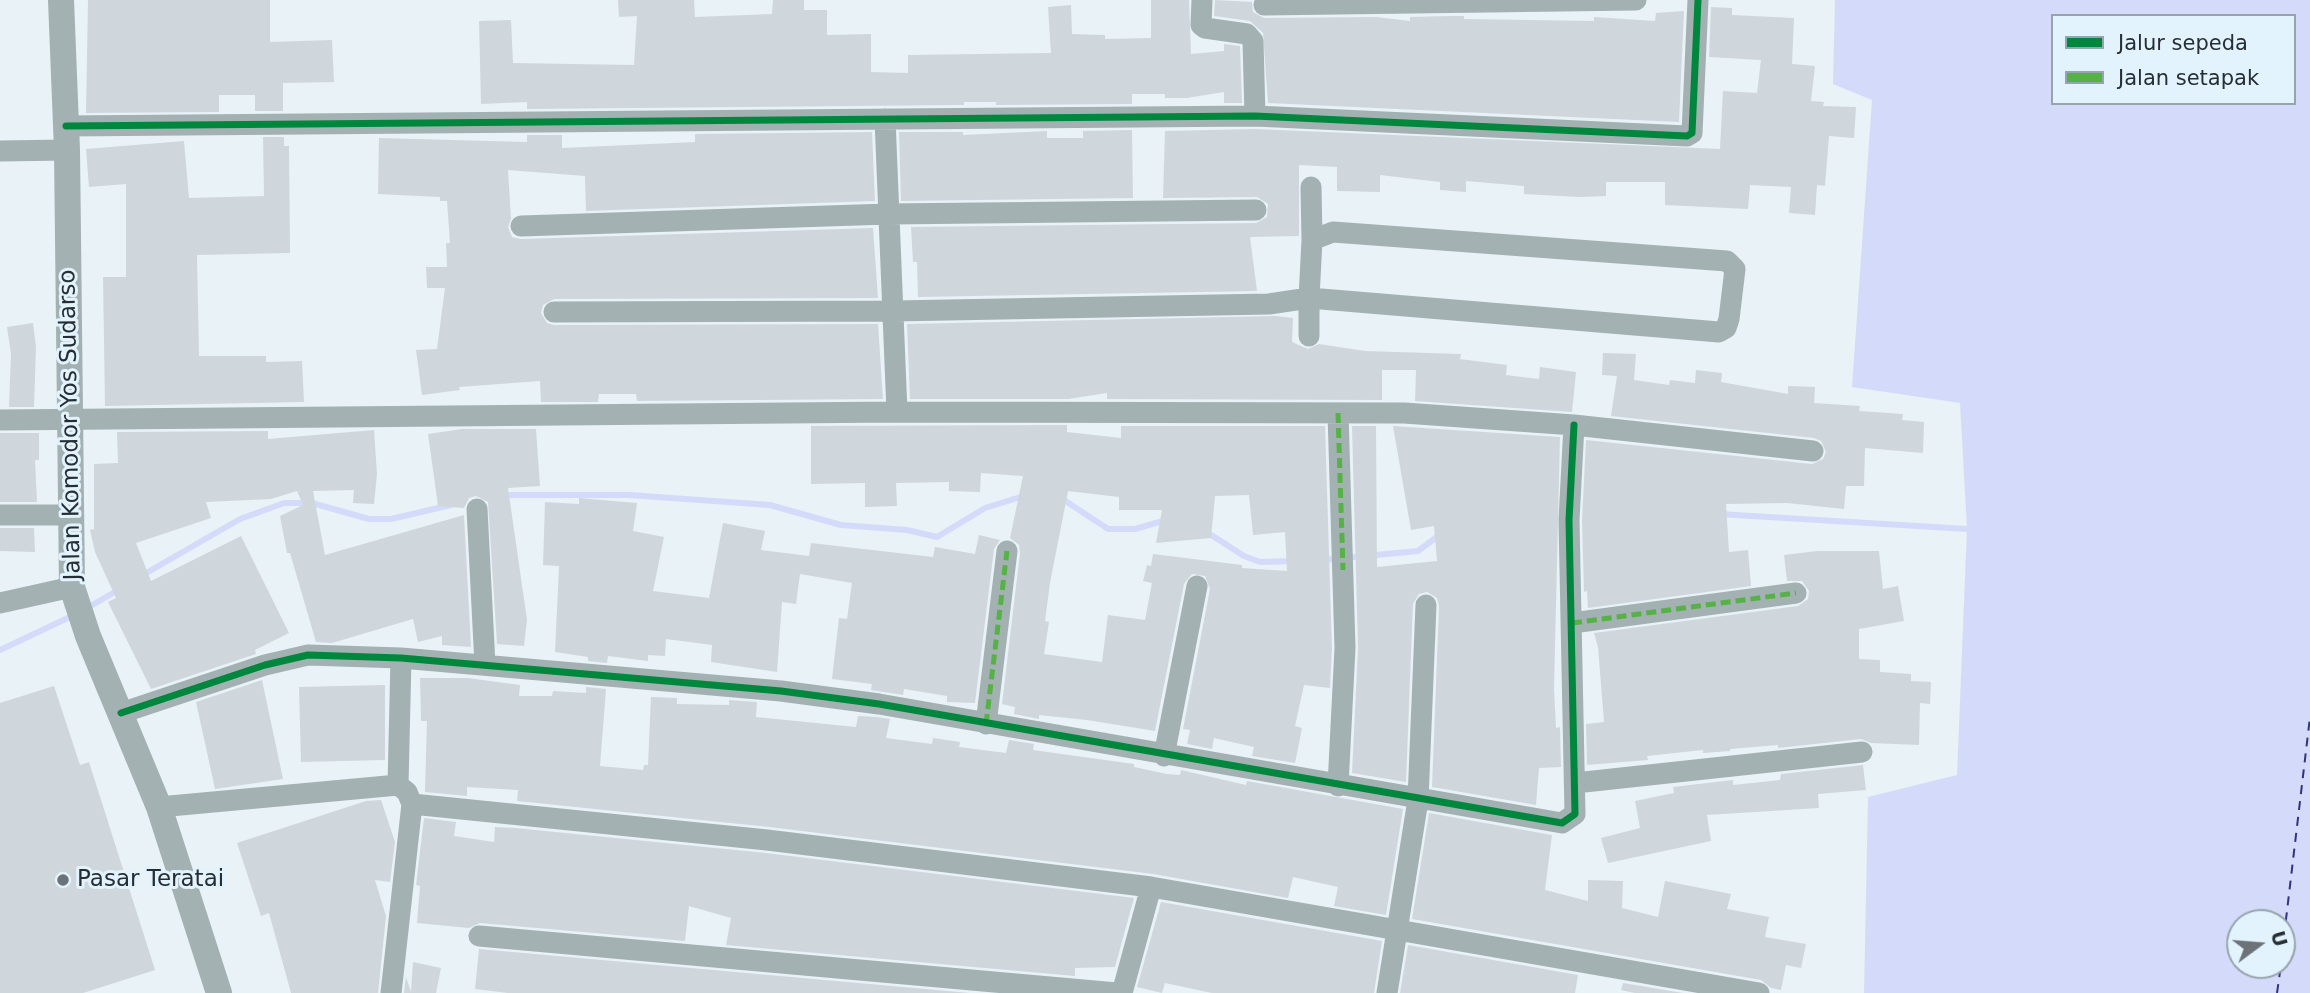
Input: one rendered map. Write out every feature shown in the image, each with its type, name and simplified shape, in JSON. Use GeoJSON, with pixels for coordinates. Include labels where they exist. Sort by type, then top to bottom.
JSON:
{"type":"FeatureCollection","features":[{"type":"Feature","properties":{"kind":"street","name":"Jalan Komodor Yos Sudarso"},"geometry":{"type":"LineString","coordinates":[[61,0],[67,138],[74,591],[89,636],[159,807],[213,992]]}},
{"type":"Feature","properties":{"kind":"street"},"geometry":{"type":"LineString","coordinates":[[1202,0],[1201,25],[1205,28],[1247,34],[1253,41],[1255,116]]}},
{"type":"Feature","properties":{"kind":"street"},"geometry":{"type":"LineString","coordinates":[[1264,5],[1636,0]]}},
{"type":"Feature","properties":{"kind":"street"},"geometry":{"type":"LineString","coordinates":[[0,150],[67,138],[885,119],[1255,116],[1687,136],[1692,133],[1698,0]]}},
{"type":"Feature","properties":{"kind":"street"},"geometry":{"type":"LineString","coordinates":[[885,119],[895,311],[897,412]]}},
{"type":"Feature","properties":{"kind":"street"},"geometry":{"type":"LineString","coordinates":[[1309,336],[1311,187]]}},
{"type":"Feature","properties":{"kind":"street"},"geometry":{"type":"LineString","coordinates":[[521,226],[888,214],[1256,210]]}},
{"type":"Feature","properties":{"kind":"street"},"geometry":{"type":"LineString","coordinates":[[554,312],[895,311],[1269,304],[1308,298],[1719,332],[1726,327],[1729,319],[1734,270],[1727,261],[1341,232],[1312,240]]}},
{"type":"Feature","properties":{"kind":"street"},"geometry":{"type":"LineString","coordinates":[[0,420],[897,412],[1404,413],[1574,425],[1812,451]]}},
{"type":"Feature","properties":{"kind":"street"},"geometry":{"type":"LineString","coordinates":[[1338,414],[1345,648],[1338,786]]}},
{"type":"Feature","properties":{"kind":"street"},"geometry":{"type":"LineString","coordinates":[[121,713],[265,665],[309,655],[401,658],[781,691],[879,704],[1164,756],[1562,823],[1575,814],[1569,520],[1574,425]]}},
{"type":"Feature","properties":{"kind":"street"},"geometry":{"type":"LineString","coordinates":[[477,509],[485,665]]}},
{"type":"Feature","properties":{"kind":"street"},"geometry":{"type":"LineString","coordinates":[[0,515],[73,515]]}},
{"type":"Feature","properties":{"kind":"street"},"geometry":{"type":"LineString","coordinates":[[986,724],[1007,551]]}},
{"type":"Feature","properties":{"kind":"street"},"geometry":{"type":"LineString","coordinates":[[1164,756],[1197,586]]}},
{"type":"Feature","properties":{"kind":"street"},"geometry":{"type":"LineString","coordinates":[[0,603],[74,591]]}},
{"type":"Feature","properties":{"kind":"street"},"geometry":{"type":"LineString","coordinates":[[1572,623],[1796,593]]}},
{"type":"Feature","properties":{"kind":"street"},"geometry":{"type":"LineString","coordinates":[[1387,993],[1418,800],[1426,606]]}},
{"type":"Feature","properties":{"kind":"street"},"geometry":{"type":"LineString","coordinates":[[398,785],[401,658]]}},
{"type":"Feature","properties":{"kind":"street"},"geometry":{"type":"LineString","coordinates":[[1575,783],[1862,752]]}},
{"type":"Feature","properties":{"kind":"street"},"geometry":{"type":"LineString","coordinates":[[159,807],[398,785],[407,792],[412,804],[391,993]]}},
{"type":"Feature","properties":{"kind":"street"},"geometry":{"type":"LineString","coordinates":[[412,804],[767,840],[1151,887],[1395,932],[1759,993]]}},
{"type":"Feature","properties":{"kind":"street"},"geometry":{"type":"LineString","coordinates":[[480,936],[1119,993],[1151,887]]}},
{"type":"Feature","properties":{"kind":"water"},"geometry":{"type":"Polygon","coordinates":[[[1835,0],[2310,0],[2310,993],[1864,993],[1868,797],[1957,775],[1967,529],[1960,403],[1852,387],[1872,100],[1833,84],[1835,0]]]}},
{"type":"Feature","properties":{"kind":"building"},"geometry":{"type":"Polygon","coordinates":[[[88,0],[270,0],[270,42],[332,40],[334,82],[283,83],[283,111],[255,111],[255,95],[219,95],[219,112],[86,113],[88,0]]]}},
{"type":"Feature","properties":{"kind":"building"},"geometry":{"type":"Polygon","coordinates":[[[618,0],[694,0],[695,17],[772,14],[773,0],[804,0],[804,10],[827,10],[827,35],[871,34],[871,72],[908,73],[908,55],[1051,53],[1048,7],[1071,5],[1072,34],[1105,35],[1105,39],[1151,38],[1151,0],[1189,0],[1191,54],[1224,51],[1224,44],[1240,46],[1242,103],[1224,103],[1224,92],[1187,98],[1165,98],[1165,94],[1132,94],[1132,104],[996,105],[996,102],[964,102],[964,105],[527,109],[527,102],[481,104],[479,21],[511,20],[513,63],[634,65],[637,16],[619,17],[618,0]]]}},
{"type":"Feature","properties":{"kind":"building"},"geometry":{"type":"Polygon","coordinates":[[[1215,0],[1252,2],[1253,12],[1264,18],[1376,17],[1410,21],[1410,17],[1464,16],[1464,19],[1594,21],[1594,17],[1655,21],[1656,13],[1684,11],[1679,122],[1268,103],[1263,33],[1250,21],[1214,16],[1215,0]]]}},
{"type":"Feature","properties":{"kind":"building"},"geometry":{"type":"Polygon","coordinates":[[[1711,7],[1732,8],[1732,15],[1794,18],[1792,64],[1815,66],[1811,101],[1824,102],[1823,106],[1856,107],[1854,138],[1829,136],[1825,186],[1817,185],[1815,215],[1789,213],[1791,187],[1750,185],[1748,209],[1665,205],[1665,182],[1606,182],[1606,196],[1579,197],[1524,194],[1524,186],[1466,181],[1466,192],[1440,190],[1440,182],[1380,175],[1380,192],[1337,191],[1337,167],[1299,165],[1299,236],[1250,237],[1257,291],[918,297],[917,262],[913,262],[911,227],[1256,223],[1267,217],[1268,204],[1257,197],[1163,198],[1165,131],[1255,129],[1720,149],[1723,91],[1757,93],[1761,60],[1709,57],[1711,7]]]}},
{"type":"Feature","properties":{"kind":"building"},"geometry":{"type":"Polygon","coordinates":[[[1132,130],[1133,198],[901,201],[899,132],[963,132],[963,135],[1047,131],[1047,138],[1083,138],[1083,131],[1132,130]]]}},
{"type":"Feature","properties":{"kind":"building"},"geometry":{"type":"Polygon","coordinates":[[[872,132],[875,201],[586,211],[585,176],[508,170],[511,219],[508,227],[512,237],[521,239],[873,228],[878,298],[554,299],[543,305],[541,313],[547,323],[554,325],[878,324],[883,399],[637,401],[636,394],[599,394],[598,402],[541,402],[540,381],[459,387],[460,390],[422,395],[416,350],[437,349],[445,288],[427,288],[426,267],[447,267],[446,243],[450,243],[447,201],[440,201],[440,197],[378,194],[379,138],[527,142],[527,135],[562,135],[562,148],[695,142],[695,134],[872,132]]]}},
{"type":"Feature","properties":{"kind":"building"},"geometry":{"type":"Polygon","coordinates":[[[263,137],[284,137],[284,146],[289,146],[290,253],[197,255],[199,356],[266,356],[266,362],[302,361],[304,402],[105,406],[103,277],[126,277],[126,184],[89,187],[86,149],[184,141],[189,198],[264,196],[263,137]]]}},
{"type":"Feature","properties":{"kind":"building"},"geometry":{"type":"Polygon","coordinates":[[[1275,316],[1293,318],[1292,342],[1308,349],[1319,344],[1365,351],[1461,354],[1460,359],[1507,365],[1506,375],[1539,379],[1540,367],[1576,372],[1572,412],[1415,401],[1416,370],[1382,370],[1382,400],[1107,399],[1107,393],[1068,399],[910,399],[907,324],[1275,316]]]}},
{"type":"Feature","properties":{"kind":"building"},"geometry":{"type":"Polygon","coordinates":[[[33,323],[36,347],[34,407],[9,407],[11,354],[7,327],[33,323]]]}},
{"type":"Feature","properties":{"kind":"building"},"geometry":{"type":"Polygon","coordinates":[[[1603,353],[1636,354],[1634,380],[1669,385],[1670,380],[1695,383],[1696,370],[1722,373],[1721,382],[1788,394],[1788,386],[1815,387],[1814,403],[1860,406],[1859,411],[1903,414],[1902,420],[1924,422],[1923,453],[1865,448],[1864,486],[1846,486],[1844,509],[1787,503],[1726,504],[1729,552],[1748,550],[1751,586],[1588,608],[1587,591],[1584,592],[1582,520],[1586,440],[1812,464],[1823,459],[1826,452],[1821,441],[1814,438],[1611,416],[1617,376],[1602,375],[1603,353]]]}},
{"type":"Feature","properties":{"kind":"building"},"geometry":{"type":"Polygon","coordinates":[[[1067,425],[1067,432],[1121,438],[1121,426],[1325,426],[1332,648],[1330,688],[1304,685],[1295,726],[1302,728],[1295,763],[1252,756],[1254,747],[1214,738],[1212,749],[1187,744],[1190,730],[1183,729],[1210,589],[1205,576],[1192,574],[1184,584],[1155,731],[1087,720],[1039,715],[1039,719],[1014,714],[1015,707],[1002,704],[1020,553],[1019,545],[1010,538],[1023,476],[981,473],[980,492],[949,491],[949,482],[896,483],[897,506],[865,507],[865,483],[811,484],[811,426],[1067,425]],[[1068,491],[1050,583],[1045,621],[1049,622],[1044,654],[1102,662],[1108,615],[1145,620],[1152,583],[1143,581],[1147,565],[1151,566],[1153,554],[1242,565],[1242,568],[1287,571],[1285,532],[1253,535],[1249,495],[1215,496],[1211,538],[1156,543],[1162,510],[1119,510],[1119,497],[1068,491]]]}},
{"type":"Feature","properties":{"kind":"building"},"geometry":{"type":"Polygon","coordinates":[[[1352,426],[1376,426],[1377,567],[1437,561],[1434,526],[1411,530],[1393,426],[1560,437],[1554,689],[1556,728],[1560,727],[1561,767],[1539,768],[1536,805],[1432,787],[1439,606],[1437,598],[1427,592],[1419,594],[1413,604],[1406,782],[1352,773],[1358,648],[1352,426]]]}},
{"type":"Feature","properties":{"kind":"building"},"geometry":{"type":"Polygon","coordinates":[[[462,429],[536,429],[540,486],[508,488],[527,620],[524,646],[497,644],[488,502],[476,496],[469,498],[464,508],[438,506],[428,434],[462,429]]]}},
{"type":"Feature","properties":{"kind":"building"},"geometry":{"type":"Polygon","coordinates":[[[374,430],[377,474],[374,504],[353,503],[354,490],[313,491],[325,555],[464,515],[471,647],[442,645],[442,636],[418,642],[413,619],[332,643],[316,642],[290,553],[287,553],[280,516],[303,505],[297,491],[271,499],[206,502],[211,518],[136,543],[151,581],[241,536],[289,633],[255,650],[256,654],[151,689],[108,602],[116,598],[95,552],[90,530],[94,529],[94,464],[118,463],[117,432],[268,431],[268,439],[374,430]]]}},
{"type":"Feature","properties":{"kind":"building"},"geometry":{"type":"Polygon","coordinates":[[[0,433],[39,433],[39,460],[35,460],[37,502],[0,502],[0,433]]]}},
{"type":"Feature","properties":{"kind":"building"},"geometry":{"type":"Polygon","coordinates":[[[579,498],[637,503],[633,531],[664,537],[653,591],[709,598],[723,523],[765,531],[761,550],[809,556],[811,543],[933,557],[935,547],[975,554],[979,535],[1000,540],[994,549],[975,703],[947,702],[947,696],[904,689],[903,695],[871,690],[872,684],[832,679],[839,618],[847,619],[852,583],[800,574],[796,604],[782,602],[777,672],[711,662],[712,645],[666,639],[665,656],[648,655],[648,661],[608,656],[607,663],[555,652],[559,566],[543,565],[545,502],[579,504],[579,498]]]}},
{"type":"Feature","properties":{"kind":"building"},"geometry":{"type":"Polygon","coordinates":[[[0,528],[34,528],[35,552],[0,551],[0,528]]]}},
{"type":"Feature","properties":{"kind":"building"},"geometry":{"type":"Polygon","coordinates":[[[1817,551],[1879,551],[1883,589],[1898,586],[1904,621],[1859,629],[1859,659],[1880,660],[1880,672],[1911,674],[1911,681],[1931,682],[1930,704],[1920,703],[1919,745],[1871,743],[1861,739],[1778,748],[1778,745],[1703,753],[1703,750],[1647,756],[1648,760],[1587,765],[1586,724],[1604,722],[1598,647],[1594,633],[1798,606],[1808,599],[1809,591],[1802,581],[1787,581],[1784,555],[1817,551]]]}},
{"type":"Feature","properties":{"kind":"building"},"geometry":{"type":"Polygon","coordinates":[[[420,678],[468,678],[520,685],[519,696],[552,696],[553,691],[586,693],[586,687],[606,689],[600,766],[643,770],[644,765],[648,765],[651,697],[677,698],[677,704],[729,705],[729,700],[757,702],[756,717],[856,727],[858,716],[877,717],[890,719],[886,738],[932,744],[933,738],[960,742],[959,747],[1006,753],[1009,740],[1034,744],[1033,750],[1134,764],[1134,767],[1167,774],[1180,775],[1181,770],[1246,785],[1247,781],[1403,809],[1386,915],[1334,906],[1338,887],[1293,877],[1288,898],[1153,874],[769,827],[517,801],[518,790],[467,787],[467,796],[425,792],[427,721],[421,721],[420,678]]]}},
{"type":"Feature","properties":{"kind":"building"},"geometry":{"type":"Polygon","coordinates":[[[262,680],[283,779],[215,789],[196,702],[262,680]]]}},
{"type":"Feature","properties":{"kind":"building"},"geometry":{"type":"Polygon","coordinates":[[[385,685],[385,760],[301,762],[299,687],[385,685]]]}},
{"type":"Feature","properties":{"kind":"building","name":"Pasar Teratai"},"geometry":{"type":"Polygon","coordinates":[[[54,686],[80,765],[89,762],[155,970],[83,993],[0,993],[0,703],[54,686]]]}},
{"type":"Feature","properties":{"kind":"building"},"geometry":{"type":"Polygon","coordinates":[[[1863,765],[1866,790],[1818,794],[1819,808],[1707,815],[1711,841],[1608,863],[1601,838],[1640,828],[1635,801],[1674,793],[1673,787],[1733,780],[1733,785],[1780,780],[1781,774],[1863,765]]]}},
{"type":"Feature","properties":{"kind":"building"},"geometry":{"type":"Polygon","coordinates":[[[381,800],[395,842],[390,882],[375,880],[386,916],[378,993],[291,993],[269,913],[261,916],[237,843],[366,801],[381,800]]]}},
{"type":"Feature","properties":{"kind":"building"},"geometry":{"type":"Polygon","coordinates":[[[1429,813],[1552,835],[1545,890],[1588,901],[1588,880],[1623,881],[1622,908],[1658,917],[1665,881],[1731,894],[1727,909],[1769,917],[1765,937],[1806,944],[1801,968],[1786,965],[1781,990],[1771,988],[1761,980],[1412,919],[1429,813]]]}},
{"type":"Feature","properties":{"kind":"building"},"geometry":{"type":"Polygon","coordinates":[[[424,818],[456,822],[454,836],[494,842],[495,827],[515,828],[766,853],[1134,898],[1115,967],[1075,968],[1075,976],[726,945],[731,918],[689,906],[685,941],[480,923],[469,928],[417,923],[420,886],[416,885],[424,818]]]}},
{"type":"Feature","properties":{"kind":"building"},"geometry":{"type":"Polygon","coordinates":[[[1161,902],[1382,941],[1374,993],[1212,993],[1165,983],[1162,993],[1137,987],[1161,902]]]}},
{"type":"Feature","properties":{"kind":"building"},"geometry":{"type":"Polygon","coordinates":[[[1408,945],[1578,975],[1575,993],[1400,993],[1408,945]]]}},
{"type":"Feature","properties":{"kind":"building"},"geometry":{"type":"Polygon","coordinates":[[[479,949],[970,993],[508,993],[475,989],[479,949]]]}},
{"type":"Feature","properties":{"kind":"building"},"geometry":{"type":"Polygon","coordinates":[[[413,962],[441,968],[436,993],[404,993],[406,977],[411,992],[413,962]]]}},
{"type":"Feature","properties":{"kind":"building"},"geometry":{"type":"Polygon","coordinates":[[[1623,983],[1683,993],[1635,993],[1621,990],[1623,983]]]}},
{"type":"Feature","properties":{"kind":"waterway"},"geometry":{"type":"LineString","coordinates":[[503,495],[629,495],[770,505],[841,525],[907,530],[937,537],[985,508],[1027,495]]}},
{"type":"Feature","properties":{"kind":"waterway"},"geometry":{"type":"LineString","coordinates":[[1061,498],[1108,529],[1135,529],[1166,520]]}},
{"type":"Feature","properties":{"kind":"waterway"},"geometry":{"type":"LineString","coordinates":[[141,576],[240,519],[284,503],[312,503],[369,519],[391,519],[451,505]]}},
{"type":"Feature","properties":{"kind":"waterway"},"geometry":{"type":"LineString","coordinates":[[1719,514],[1967,529]]}},
{"type":"Feature","properties":{"kind":"waterway"},"geometry":{"type":"LineString","coordinates":[[1205,531],[1244,556],[1260,562],[1294,561]]}},
{"type":"Feature","properties":{"kind":"waterway"},"geometry":{"type":"LineString","coordinates":[[1322,560],[1418,551],[1442,533]]}},
{"type":"Feature","properties":{"kind":"waterway"},"geometry":{"type":"LineString","coordinates":[[87,608],[120,589]]}},
{"type":"Feature","properties":{"kind":"waterway"},"geometry":{"type":"LineString","coordinates":[[0,650],[74,615]]}},
{"type":"Feature","properties":{"kind":"ferry route"},"geometry":{"type":"LineString","coordinates":[[2287,909],[2310,717]]}},
{"type":"Feature","properties":{"kind":"ferry route"},"geometry":{"type":"LineString","coordinates":[[2277,993],[2279,979]]}},
{"type":"Feature","properties":{"kind":"marked path"},"geometry":{"type":"LineString","coordinates":[[1338,413],[1343,570]]}},
{"type":"Feature","properties":{"kind":"marked path"},"geometry":{"type":"LineString","coordinates":[[986,724],[1007,551]]}},
{"type":"Feature","properties":{"kind":"marked path"},"geometry":{"type":"LineString","coordinates":[[1572,623],[1796,593]]}},
{"type":"Feature","properties":{"kind":"cycle path"},"geometry":{"type":"LineString","coordinates":[[66,126],[1255,116],[1687,136],[1692,133],[1698,0]]}},
{"type":"Feature","properties":{"kind":"cycle path"},"geometry":{"type":"LineString","coordinates":[[121,713],[265,665],[308,655],[401,658],[781,691],[879,704],[1562,823],[1575,814],[1569,520],[1574,425]]}},
{"type":"Feature","properties":{"kind":"place","name":"Pasar Teratai"},"geometry":{"type":"Point","coordinates":[63,880]}}]}
